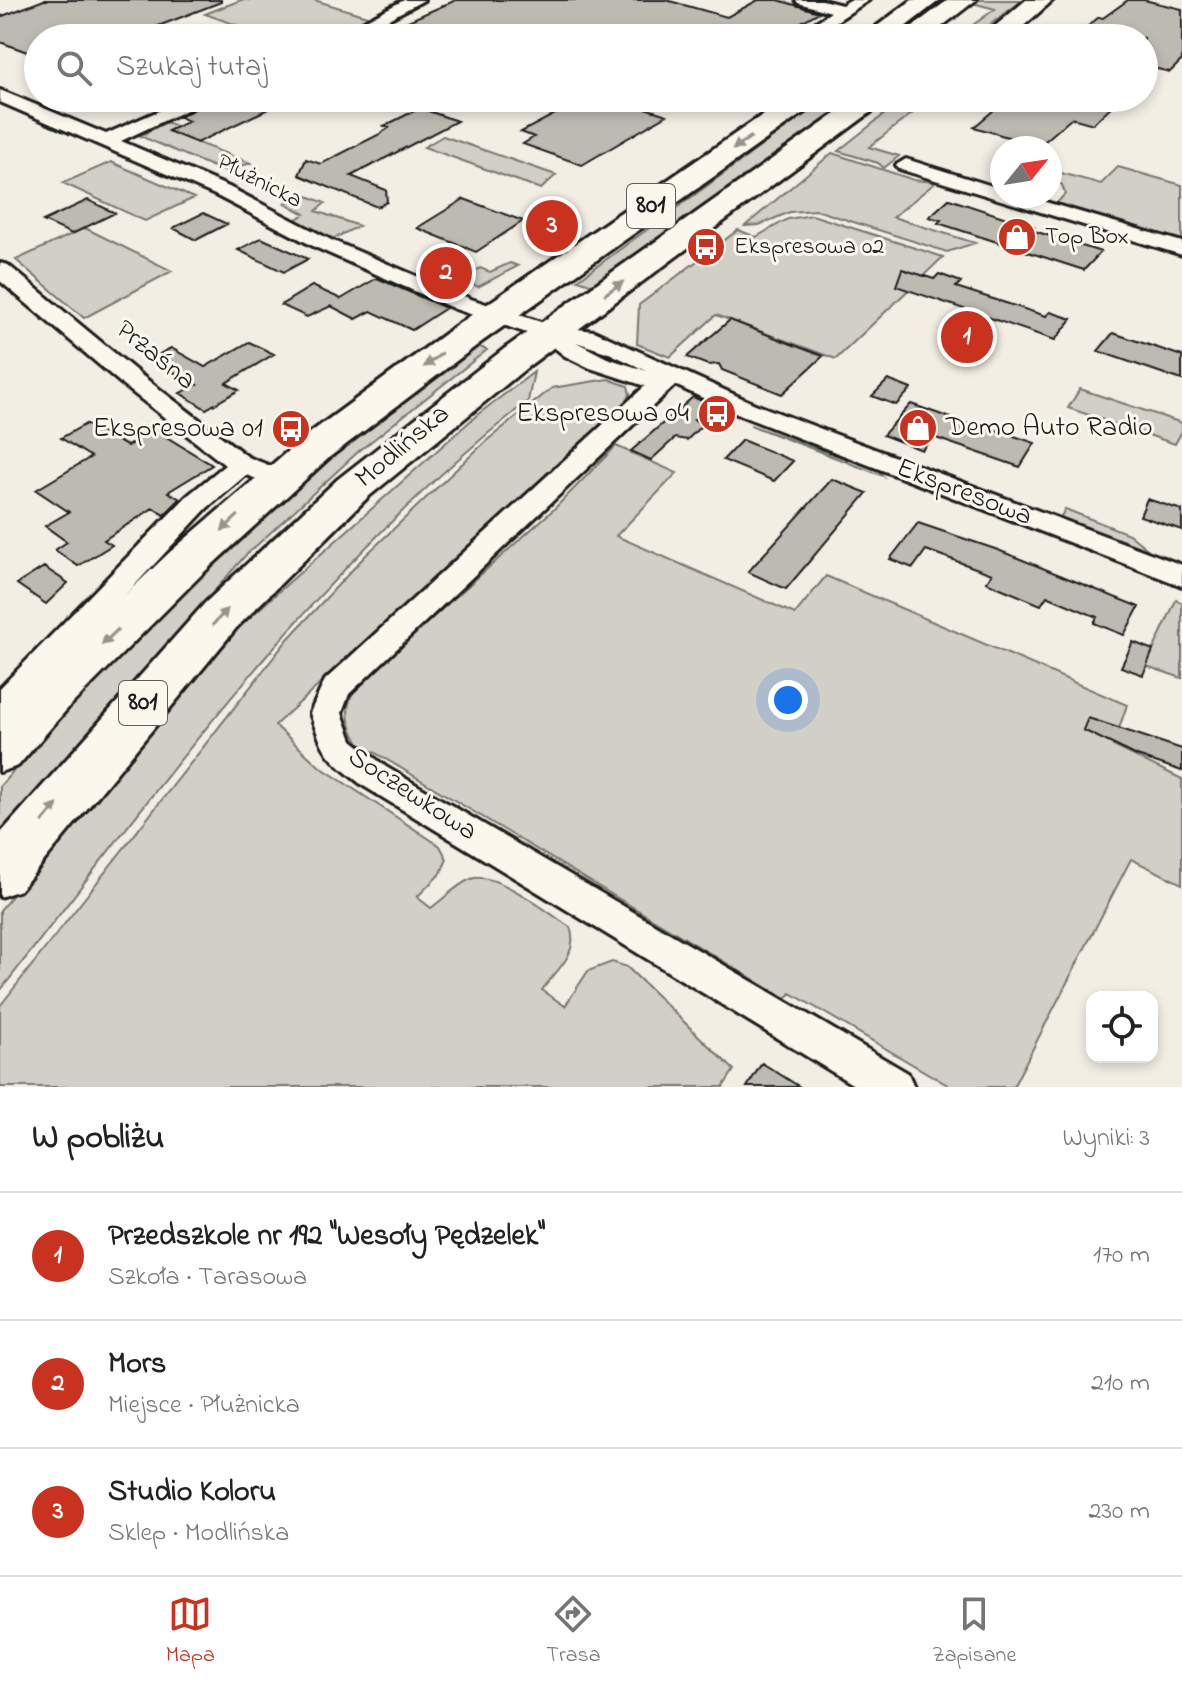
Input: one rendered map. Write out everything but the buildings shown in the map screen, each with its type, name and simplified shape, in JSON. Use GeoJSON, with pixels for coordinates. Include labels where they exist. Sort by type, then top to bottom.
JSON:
{"type":"FeatureCollection","features":[{"type":"Feature","properties":{"kind":"main road"},"geometry":{"type":"LineString","coordinates":[[894,24],[928,0]]}},
{"type":"Feature","properties":{"kind":"main road"},"geometry":{"type":"LineString","coordinates":[[1011,24],[1041,0]]}},
{"type":"Feature","properties":{"kind":"main road"},"geometry":{"type":"LineString","coordinates":[[934,24],[970,3]]}},
{"type":"Feature","properties":{"kind":"main road"},"geometry":{"type":"LineString","coordinates":[[953,24],[970,3]]}},
{"type":"Feature","properties":{"kind":"main road","name":"Modlińska"},"geometry":{"type":"LineString","coordinates":[[0,752],[63,684],[186,563],[259,471],[496,314],[786,112]]}},
{"type":"Feature","properties":{"kind":"main road","name":"Modlińska"},"geometry":{"type":"LineString","coordinates":[[0,873],[221,615],[353,488],[422,429],[550,333],[857,112]]}},
{"type":"Feature","properties":{"kind":"street"},"geometry":{"type":"LineString","coordinates":[[368,24],[416,0]]}},
{"type":"Feature","properties":{"kind":"street"},"geometry":{"type":"LineString","coordinates":[[804,0],[843,10]]}},
{"type":"Feature","properties":{"kind":"street"},"geometry":{"type":"LineString","coordinates":[[822,24],[861,0]]}},
{"type":"Feature","properties":{"kind":"street","name":"Płużnicka"},"geometry":{"type":"LineString","coordinates":[[0,95],[24,106]]}},
{"type":"Feature","properties":{"kind":"street","name":"Płużnicka"},"geometry":{"type":"LineString","coordinates":[[39,112],[222,191],[324,244],[463,304],[496,314]]}},
{"type":"Feature","properties":{"kind":"street"},"geometry":{"type":"LineString","coordinates":[[105,141],[171,112]]}},
{"type":"Feature","properties":{"kind":"street"},"geometry":{"type":"LineString","coordinates":[[906,165],[990,192]]}},
{"type":"Feature","properties":{"kind":"street"},"geometry":{"type":"LineString","coordinates":[[1043,208],[1182,249]]}},
{"type":"Feature","properties":{"kind":"street","name":"Przaśna"},"geometry":{"type":"LineString","coordinates":[[0,270],[132,380],[259,471]]}},
{"type":"Feature","properties":{"kind":"street","name":"Ekspresowa"},"geometry":{"type":"LineString","coordinates":[[496,314],[550,333],[569,351],[583,358],[667,379],[1182,576]]}},
{"type":"Feature","properties":{"kind":"street","name":"Soczewkowa"},"geometry":{"type":"LineString","coordinates":[[667,379],[336,688],[326,713],[339,748],[374,776],[894,1087]]}},
{"type":"Feature","properties":{"kind":"street","name":"Modlińska"},"geometry":{"type":"LineString","coordinates":[[0,708],[197,502],[236,471],[259,471]]}},
{"type":"Feature","properties":{"kind":"shaded area"},"geometry":{"type":"Polygon","coordinates":[[[241,0],[314,0],[370,17],[355,24],[234,24],[205,14],[241,0]]]}},
{"type":"Feature","properties":{"kind":"shaded area"},"geometry":{"type":"Polygon","coordinates":[[[961,0],[1023,0],[991,24],[974,24],[995,9],[961,0]]]}},
{"type":"Feature","properties":{"kind":"shaded area"},"geometry":{"type":"Polygon","coordinates":[[[808,112],[836,112],[593,285],[578,280],[808,112]]]}},
{"type":"Feature","properties":{"kind":"shaded area"},"geometry":{"type":"Polygon","coordinates":[[[887,112],[914,112],[869,147],[899,156],[884,168],[878,163],[838,151],[887,112]]]}},
{"type":"Feature","properties":{"kind":"shaded area"},"geometry":{"type":"Polygon","coordinates":[[[166,122],[178,127],[169,132],[251,163],[223,171],[140,136],[166,122]]]}},
{"type":"Feature","properties":{"kind":"shaded area"},"geometry":{"type":"Polygon","coordinates":[[[443,136],[556,175],[541,189],[424,147],[443,136]]]}},
{"type":"Feature","properties":{"kind":"shaded area"},"geometry":{"type":"Polygon","coordinates":[[[832,153],[914,180],[936,182],[893,217],[975,243],[947,252],[816,210],[790,212],[759,225],[745,226],[832,153]]]}},
{"type":"Feature","properties":{"kind":"shaded area"},"geometry":{"type":"Polygon","coordinates":[[[111,162],[194,198],[145,221],[63,183],[111,162]]]}},
{"type":"Feature","properties":{"kind":"shaded area"},"geometry":{"type":"Polygon","coordinates":[[[1118,167],[1182,185],[1182,240],[1062,206],[1065,194],[1062,173],[1101,184],[1118,167]]]}},
{"type":"Feature","properties":{"kind":"shaded area"},"geometry":{"type":"Polygon","coordinates":[[[305,195],[325,203],[316,211],[359,226],[331,240],[291,222],[305,214],[285,203],[305,195]]]}},
{"type":"Feature","properties":{"kind":"shaded area"},"geometry":{"type":"Polygon","coordinates":[[[812,215],[943,257],[836,359],[716,315],[670,357],[637,344],[639,305],[738,230],[756,237],[788,219],[812,215]]]}},
{"type":"Feature","properties":{"kind":"shaded area"},"geometry":{"type":"Polygon","coordinates":[[[85,228],[172,271],[84,318],[16,260],[85,228]]]}},
{"type":"Feature","properties":{"kind":"shaded area"},"geometry":{"type":"Polygon","coordinates":[[[510,263],[518,266],[478,287],[462,280],[480,268],[490,272],[510,263]]]}},
{"type":"Feature","properties":{"kind":"shaded area"},"geometry":{"type":"Polygon","coordinates":[[[473,344],[487,350],[359,451],[244,557],[0,838],[0,786],[114,659],[199,574],[358,430],[473,344]]]}},
{"type":"Feature","properties":{"kind":"shaded area"},"geometry":{"type":"Polygon","coordinates":[[[534,372],[528,401],[452,465],[380,533],[246,680],[0,991],[0,910],[230,635],[477,415],[534,372]]]}},
{"type":"Feature","properties":{"kind":"shaded area"},"geometry":{"type":"Polygon","coordinates":[[[608,379],[628,386],[630,394],[625,407],[275,725],[319,766],[440,846],[447,859],[441,873],[417,897],[431,908],[455,888],[471,879],[481,878],[522,894],[570,927],[572,945],[569,954],[542,990],[565,1006],[588,971],[612,962],[627,967],[734,1070],[723,1087],[0,1087],[0,1006],[288,639],[365,556],[485,442],[552,388],[608,379]]]}},
{"type":"Feature","properties":{"kind":"shaded area"},"geometry":{"type":"Polygon","coordinates":[[[1080,389],[1182,423],[1182,431],[1175,444],[1068,408],[1080,389]]]}},
{"type":"Feature","properties":{"kind":"shaded area"},"geometry":{"type":"Polygon","coordinates":[[[750,425],[878,470],[883,476],[750,425]]]}},
{"type":"Feature","properties":{"kind":"shaded area"},"geometry":{"type":"Polygon","coordinates":[[[616,446],[677,473],[616,536],[795,614],[826,576],[1127,705],[1113,746],[1182,779],[1182,884],[1131,859],[1013,1087],[951,1087],[791,993],[786,999],[359,743],[348,714],[356,686],[554,509],[616,446]]]}},
{"type":"Feature","properties":{"kind":"shaded area"},"geometry":{"type":"Polygon","coordinates":[[[1065,509],[1129,534],[1157,557],[1059,520],[1065,509]]]}},
{"type":"Feature","properties":{"kind":"shaded area"},"geometry":{"type":"Polygon","coordinates":[[[1176,600],[1182,603],[1182,678],[1146,666],[1176,600]]]}},
{"type":"Feature","properties":{"kind":"place","name":"Studio Koloru"},"geometry":{"type":"Point","coordinates":[552,226]}},
{"type":"Feature","properties":{"kind":"place","name":"Top Box"},"geometry":{"type":"Point","coordinates":[1017,237]}},
{"type":"Feature","properties":{"kind":"place","name":"Ekspresowa 02"},"geometry":{"type":"Point","coordinates":[706,247]}},
{"type":"Feature","properties":{"kind":"place","name":"Mors"},"geometry":{"type":"Point","coordinates":[446,273]}},
{"type":"Feature","properties":{"kind":"place","name":"Przedszkole nr 192 \"Wesoły Pędzelek\""},"geometry":{"type":"Point","coordinates":[967,337]}},
{"type":"Feature","properties":{"kind":"place","name":"Ekspresowa 04"},"geometry":{"type":"Point","coordinates":[717,414]}},
{"type":"Feature","properties":{"kind":"place","name":"Demo Auto Radio"},"geometry":{"type":"Point","coordinates":[918,428]}},
{"type":"Feature","properties":{"kind":"place","name":"Ekspresowa 01"},"geometry":{"type":"Point","coordinates":[291,429]}}]}
